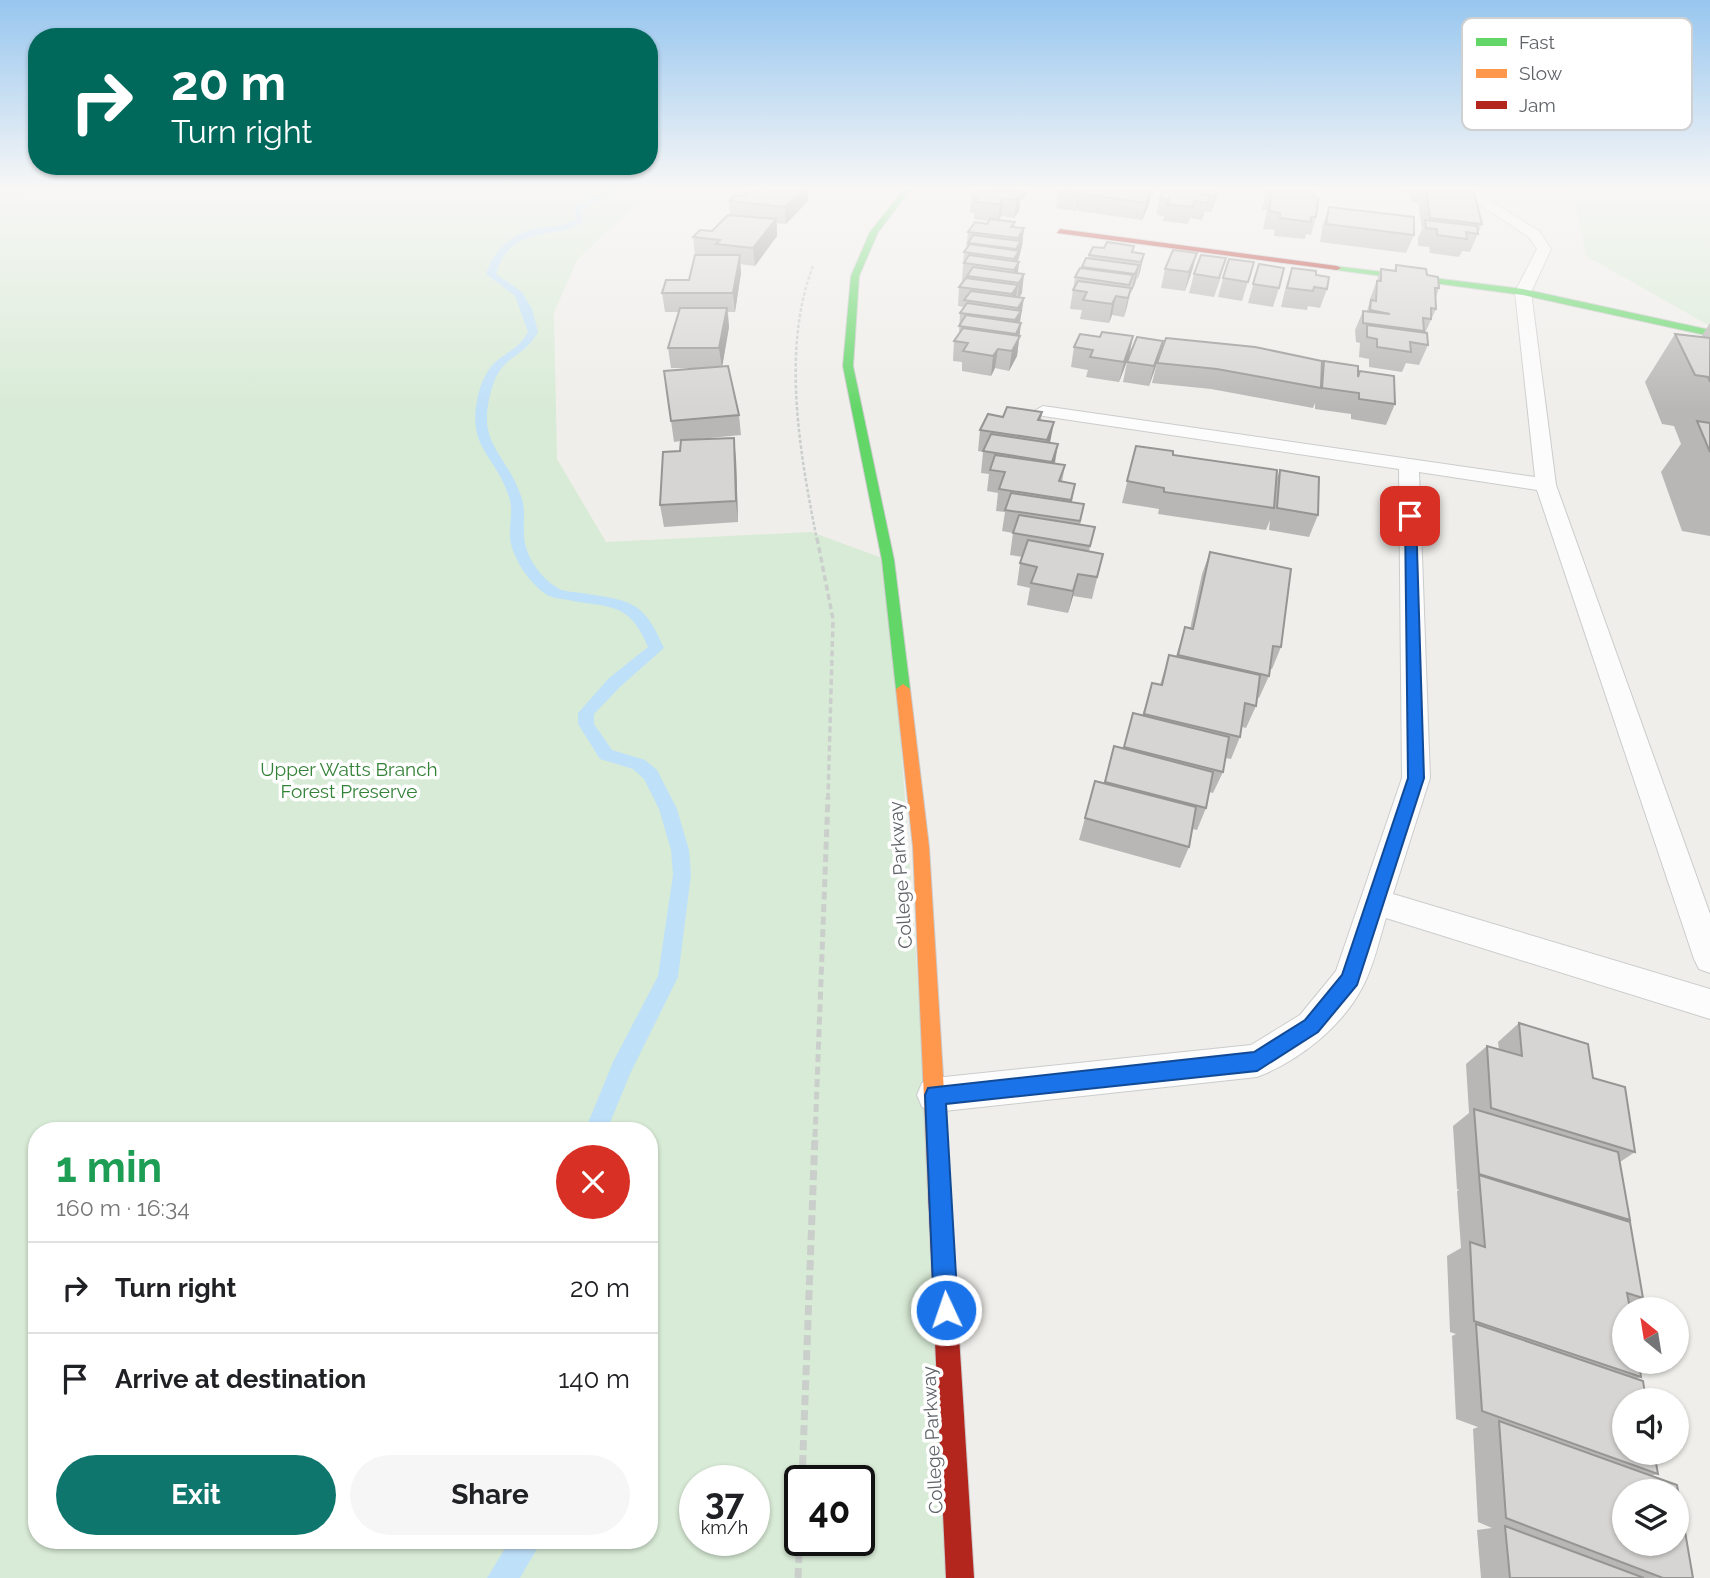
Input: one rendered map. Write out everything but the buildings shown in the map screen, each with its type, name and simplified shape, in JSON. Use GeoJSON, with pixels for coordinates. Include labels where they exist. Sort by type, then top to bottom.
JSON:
{"type":"FeatureCollection","features":[{"type":"Feature","properties":{"kind":"street","name":"College Parkway"},"geometry":{"type":"LineString","coordinates":[[861,263],[855,276],[848,366],[888,560],[921,846],[961,1578]]}},
{"type":"Feature","properties":{"kind":"street"},"geometry":{"type":"LineString","coordinates":[[1300,263],[1523,292],[1710,333]]}},
{"type":"Feature","properties":{"kind":"lane"},"geometry":{"type":"LineString","coordinates":[[1537,263],[1523,292],[1546,485],[1710,958]]}},
{"type":"Feature","properties":{"kind":"lane"},"geometry":{"type":"LineString","coordinates":[[1043,411],[1546,485]]}},
{"type":"Feature","properties":{"kind":"lane"},"geometry":{"type":"LineString","coordinates":[[935,1095],[1257,1061],[1311,1026],[1350,979],[1416,778],[1409,464]]}},
{"type":"Feature","properties":{"kind":"lane"},"geometry":{"type":"LineString","coordinates":[[1376,902],[1710,1004]]}},
{"type":"Feature","properties":{"kind":"path"},"geometry":{"type":"LineString","coordinates":[[803,1465],[833,619],[802,466],[796,358],[805,287],[814,263]]}},
{"type":"Feature","properties":{"kind":"path"},"geometry":{"type":"LineString","coordinates":[[798,1578],[799,1556]]}},
{"type":"Feature","properties":{"kind":"green space","name":"Upper Watts Branch Forest Preserve"},"geometry":{"type":"Polygon","coordinates":[[[0,263],[576,263],[554,313],[557,459],[606,542],[811,532],[888,560],[960,1578],[0,1578],[0,263]]]}},
{"type":"Feature","properties":{"kind":"green space"},"geometry":{"type":"Polygon","coordinates":[[[1598,263],[1710,263],[1710,326],[1598,263]]]}},
{"type":"Feature","properties":{"kind":"waterway"},"geometry":{"type":"LineString","coordinates":[[495,263],[491,274],[522,298],[533,332],[525,344],[503,359],[492,373],[487,384],[480,427],[483,440],[516,499],[517,536],[521,552],[530,568],[554,593],[626,605],[648,629],[656,648],[615,682],[586,713],[586,724],[606,755],[639,764],[651,775],[668,809],[680,850],[682,875],[668,977],[621,1069],[599,1122]]}},
{"type":"Feature","properties":{"kind":"waterway"},"geometry":{"type":"LineString","coordinates":[[502,1578],[521,1549]]}},
{"type":"Feature","properties":{"kind":"traffic: fast"},"geometry":{"type":"LineString","coordinates":[[861,263],[855,276],[848,366],[888,560],[903,689]]}},
{"type":"Feature","properties":{"kind":"traffic: fast"},"geometry":{"type":"LineString","coordinates":[[1337,268],[1523,292],[1710,333]]}},
{"type":"Feature","properties":{"kind":"traffic: slow"},"geometry":{"type":"LineString","coordinates":[[903,689],[921,847],[939,1190]]}},
{"type":"Feature","properties":{"kind":"traffic: jam"},"geometry":{"type":"LineString","coordinates":[[1297,263],[1337,268]]}},
{"type":"Feature","properties":{"kind":"traffic: jam"},"geometry":{"type":"LineString","coordinates":[[939,1190],[960,1578]]}},
{"type":"Feature","properties":{"kind":"route"},"geometry":{"type":"LineString","coordinates":[[946,1310],[935,1095],[1257,1061],[1311,1026],[1350,979],[1416,778],[1410,516]]}}]}
